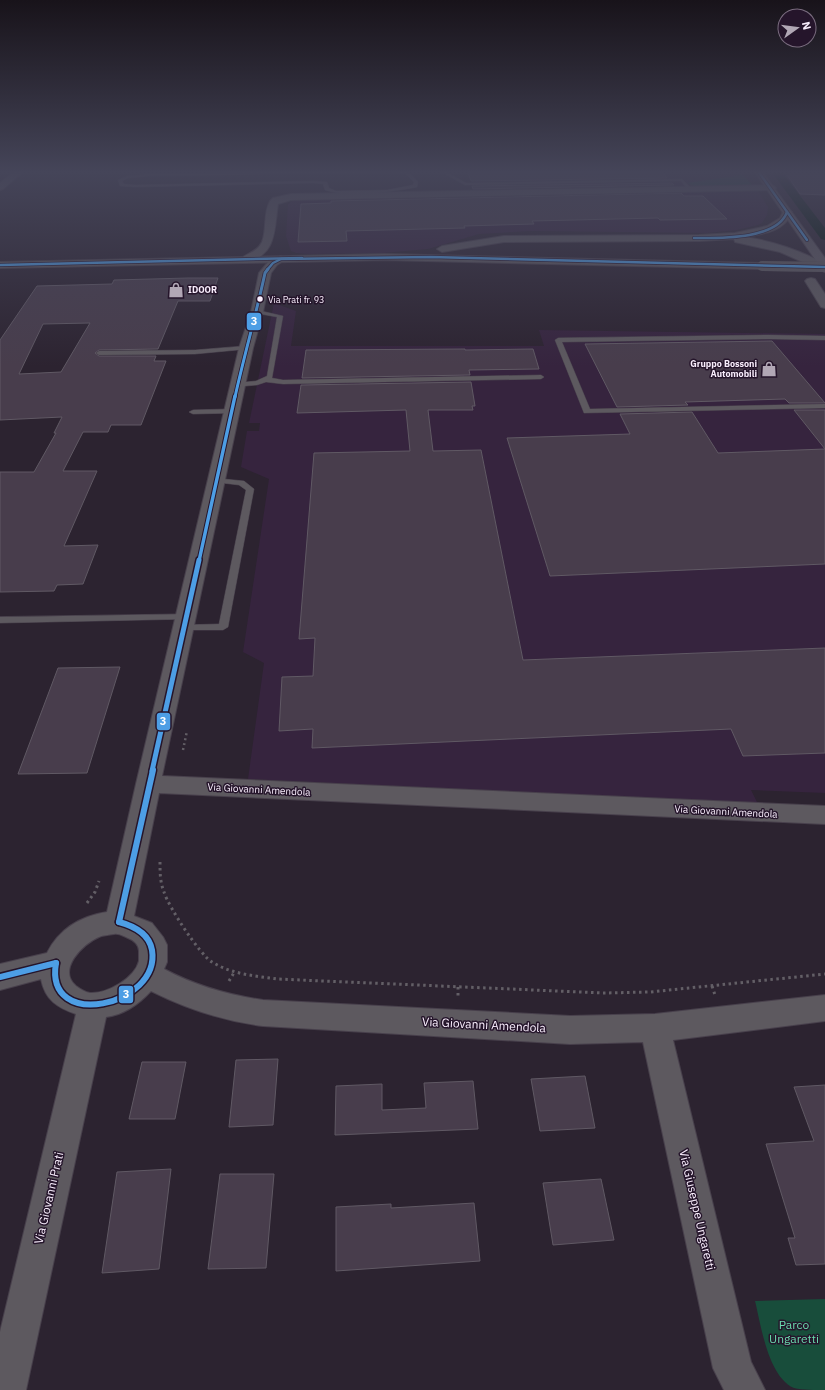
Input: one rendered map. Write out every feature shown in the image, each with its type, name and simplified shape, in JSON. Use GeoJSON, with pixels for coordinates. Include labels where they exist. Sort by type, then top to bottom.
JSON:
{"type":"FeatureCollection","features":[{"type":"Feature","properties":{"kind":"main road"},"geometry":{"type":"LineString","coordinates":[[804,236],[825,267]]}},
{"type":"Feature","properties":{"kind":"street"},"geometry":{"type":"LineString","coordinates":[[245,260],[256,256],[261,252],[267,243],[268,236]]}},
{"type":"Feature","properties":{"kind":"street"},"geometry":{"type":"LineString","coordinates":[[385,257],[482,242],[518,239],[700,238],[736,236]]}},
{"type":"Feature","properties":{"kind":"street"},"geometry":{"type":"LineString","coordinates":[[537,238],[518,242],[510,248],[513,253],[539,260]]}},
{"type":"Feature","properties":{"kind":"street"},"geometry":{"type":"LineString","coordinates":[[700,238],[747,241],[772,245],[801,255],[825,267]]}},
{"type":"Feature","properties":{"kind":"street"},"geometry":{"type":"LineString","coordinates":[[482,242],[465,250],[463,254],[472,258],[486,254],[498,243],[518,239]]}},
{"type":"Feature","properties":{"kind":"street"},"geometry":{"type":"LineString","coordinates":[[267,243],[271,247],[275,256],[281,259]]}},
{"type":"Feature","properties":{"kind":"street"},"geometry":{"type":"LineString","coordinates":[[0,265],[385,257],[825,267]]}},
{"type":"Feature","properties":{"kind":"street"},"geometry":{"type":"LineString","coordinates":[[119,922],[148,784],[186,622],[246,348],[257,312],[265,273],[273,263],[281,259]]}},
{"type":"Feature","properties":{"kind":"street"},"geometry":{"type":"LineString","coordinates":[[245,260],[265,273]]}},
{"type":"Feature","properties":{"kind":"street"},"geometry":{"type":"LineString","coordinates":[[811,281],[825,304]]}},
{"type":"Feature","properties":{"kind":"street","name":"Via Giovanni Amendola"},"geometry":{"type":"LineString","coordinates":[[148,784],[825,815]]}},
{"type":"Feature","properties":{"kind":"street"},"geometry":{"type":"LineString","coordinates":[[119,922],[132,925],[143,931],[150,940],[154,951],[153,963],[148,975],[134,991],[125,997],[104,1005],[93,1006],[80,1004],[70,1000],[62,993],[56,984],[56,963],[61,952],[69,942],[80,933],[92,927],[106,923],[119,922]]}},
{"type":"Feature","properties":{"kind":"street"},"geometry":{"type":"LineString","coordinates":[[0,977],[56,963]]}},
{"type":"Feature","properties":{"kind":"street","name":"Via Giovanni Amendola"},"geometry":{"type":"LineString","coordinates":[[148,975],[187,995],[243,1011],[570,1030],[655,1028],[825,1008]]}},
{"type":"Feature","properties":{"kind":"street","name":"Via Giovanni Prati"},"geometry":{"type":"LineString","coordinates":[[6,1390],[93,1006]]}},
{"type":"Feature","properties":{"kind":"street","name":"Via Giuseppe Ungaretti"},"geometry":{"type":"LineString","coordinates":[[655,1028],[733,1368],[745,1390]]}},
{"type":"Feature","properties":{"kind":"lane"},"geometry":{"type":"LineString","coordinates":[[257,312],[280,316],[270,378],[268,380]]}},
{"type":"Feature","properties":{"kind":"lane"},"geometry":{"type":"LineString","coordinates":[[825,338],[558,340],[587,411],[825,406]]}},
{"type":"Feature","properties":{"kind":"lane"},"geometry":{"type":"LineString","coordinates":[[99,353],[195,352],[246,348]]}},
{"type":"Feature","properties":{"kind":"lane"},"geometry":{"type":"LineString","coordinates":[[238,385],[268,380],[282,382],[541,377]]}},
{"type":"Feature","properties":{"kind":"lane"},"geometry":{"type":"LineString","coordinates":[[193,412],[232,412]]}},
{"type":"Feature","properties":{"kind":"lane"},"geometry":{"type":"LineString","coordinates":[[0,620],[186,622],[223,628],[250,489],[241,483],[217,480]]}},
{"type":"Feature","properties":{"kind":"path"},"geometry":{"type":"LineString","coordinates":[[160,856],[160,877],[165,900],[197,946],[205,956],[216,964],[253,976],[276,979],[604,993],[650,992],[825,974]]}},
{"type":"Feature","properties":{"kind":"path"},"geometry":{"type":"LineString","coordinates":[[86,904],[95,892],[99,880]]}},
{"type":"Feature","properties":{"kind":"shaded area"},"geometry":{"type":"Polygon","coordinates":[[[286,236],[473,236],[428,249],[383,253],[308,254],[291,251],[286,236]]]}},
{"type":"Feature","properties":{"kind":"shaded area"},"geometry":{"type":"Polygon","coordinates":[[[274,303],[296,311],[291,346],[544,346],[539,330],[825,334],[825,793],[751,790],[758,804],[248,779],[264,663],[243,652],[269,479],[241,467],[247,431],[259,431],[260,423],[249,423],[274,303]]]}},
{"type":"Feature","properties":{"kind":"green space","name":"Parco Ungaretti"},"geometry":{"type":"Polygon","coordinates":[[[825,1299],[825,1390],[805,1390],[794,1388],[785,1382],[772,1362],[763,1336],[755,1301],[825,1299]]]}},
{"type":"Feature","properties":{"kind":"building"},"geometry":{"type":"Polygon","coordinates":[[[298,236],[346,236],[347,241],[298,242],[298,236]]]}},
{"type":"Feature","properties":{"kind":"building"},"geometry":{"type":"Polygon","coordinates":[[[218,278],[210,301],[178,301],[158,349],[99,350],[95,353],[99,356],[156,356],[154,361],[166,361],[141,425],[111,425],[108,432],[83,432],[63,471],[97,471],[64,546],[98,545],[83,584],[57,585],[54,591],[0,592],[0,472],[34,472],[56,433],[54,433],[62,417],[0,420],[0,340],[37,286],[112,284],[114,280],[218,278]],[[90,323],[43,324],[19,374],[61,372],[90,323]]]}},
{"type":"Feature","properties":{"kind":"building"},"geometry":{"type":"Polygon","coordinates":[[[772,341],[825,403],[789,403],[785,399],[685,402],[688,405],[617,407],[585,344],[772,341]]]}},
{"type":"Feature","properties":{"kind":"building"},"geometry":{"type":"Polygon","coordinates":[[[533,349],[539,369],[469,370],[470,375],[302,378],[306,350],[533,349]]]}},
{"type":"Feature","properties":{"kind":"building"},"geometry":{"type":"Polygon","coordinates":[[[471,382],[475,406],[472,406],[473,410],[428,410],[433,451],[481,450],[523,660],[825,648],[825,753],[743,756],[731,729],[312,748],[313,729],[279,731],[282,677],[313,676],[315,638],[299,639],[314,453],[410,451],[406,410],[297,413],[301,385],[471,382]]]}},
{"type":"Feature","properties":{"kind":"building"},"geometry":{"type":"Polygon","coordinates":[[[794,410],[825,410],[825,449],[794,410]]]}},
{"type":"Feature","properties":{"kind":"building"},"geometry":{"type":"Polygon","coordinates":[[[692,412],[718,453],[825,449],[825,564],[550,576],[507,438],[630,434],[620,414],[692,412]]]}},
{"type":"Feature","properties":{"kind":"building"},"geometry":{"type":"Polygon","coordinates":[[[120,667],[87,773],[18,774],[58,668],[120,667]]]}},
{"type":"Feature","properties":{"kind":"building"},"geometry":{"type":"Polygon","coordinates":[[[278,1059],[273,1125],[229,1127],[236,1060],[278,1059]]]}},
{"type":"Feature","properties":{"kind":"building"},"geometry":{"type":"Polygon","coordinates":[[[142,1062],[186,1062],[175,1119],[129,1119],[142,1062]]]}},
{"type":"Feature","properties":{"kind":"building"},"geometry":{"type":"Polygon","coordinates":[[[585,1076],[595,1128],[540,1131],[531,1079],[585,1076]]]}},
{"type":"Feature","properties":{"kind":"building"},"geometry":{"type":"Polygon","coordinates":[[[473,1081],[478,1129],[335,1135],[336,1086],[382,1084],[382,1110],[426,1108],[424,1083],[473,1081]]]}},
{"type":"Feature","properties":{"kind":"building"},"geometry":{"type":"Polygon","coordinates":[[[825,1085],[825,1264],[796,1265],[788,1238],[795,1238],[766,1144],[814,1141],[794,1087],[825,1085]]]}},
{"type":"Feature","properties":{"kind":"building"},"geometry":{"type":"Polygon","coordinates":[[[171,1169],[159,1269],[102,1273],[117,1172],[171,1169]]]}},
{"type":"Feature","properties":{"kind":"building"},"geometry":{"type":"Polygon","coordinates":[[[220,1174],[274,1174],[266,1268],[208,1269],[220,1174]]]}},
{"type":"Feature","properties":{"kind":"building"},"geometry":{"type":"Polygon","coordinates":[[[601,1179],[614,1240],[553,1245],[543,1183],[601,1179]]]}},
{"type":"Feature","properties":{"kind":"building"},"geometry":{"type":"Polygon","coordinates":[[[474,1203],[480,1261],[336,1271],[336,1207],[391,1204],[391,1208],[474,1203]]]}},
{"type":"Feature","properties":{"kind":"transit line","name":"3"},"geometry":{"type":"LineString","coordinates":[[694,238],[742,236]]}},
{"type":"Feature","properties":{"kind":"transit line","name":"3"},"geometry":{"type":"LineString","coordinates":[[804,236],[807,240]]}},
{"type":"Feature","properties":{"kind":"transit line","name":"3"},"geometry":{"type":"LineString","coordinates":[[119,922],[246,348],[257,312],[265,273],[273,263],[281,259],[431,257],[825,267]]}},
{"type":"Feature","properties":{"kind":"transit line","name":"3"},"geometry":{"type":"LineString","coordinates":[[0,265],[302,258]]}},
{"type":"Feature","properties":{"kind":"transit line","name":"3"},"geometry":{"type":"LineString","coordinates":[[56,963],[54,976],[56,984],[65,996],[78,1003],[93,1005],[108,1003],[123,997],[136,988],[146,977],[152,964],[153,956],[151,945],[145,935],[136,928],[119,922]]}},
{"type":"Feature","properties":{"kind":"transit line","name":"3"},"geometry":{"type":"LineString","coordinates":[[0,977],[56,963]]}},
{"type":"Feature","properties":{"kind":"place","name":"IDOOR"},"geometry":{"type":"Point","coordinates":[176,290]}},
{"type":"Feature","properties":{"kind":"place","name":"Via Prati fr. 93"},"geometry":{"type":"Point","coordinates":[260,299]}},
{"type":"Feature","properties":{"kind":"place","name":"Gruppo Bossoni Automobili"},"geometry":{"type":"Point","coordinates":[769,369]}}]}
